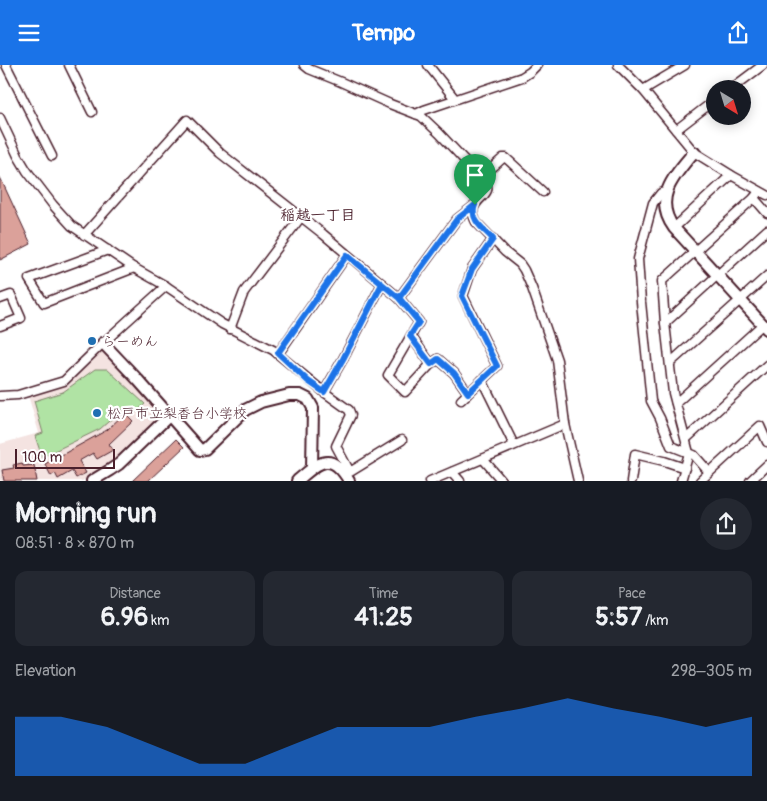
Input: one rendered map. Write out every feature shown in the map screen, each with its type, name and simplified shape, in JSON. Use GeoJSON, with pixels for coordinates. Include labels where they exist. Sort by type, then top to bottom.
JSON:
{"type":"FeatureCollection","features":[{"type":"Feature","properties":{"kind":"street"},"geometry":{"type":"LineString","coordinates":[[6,65],[52,156]]}},
{"type":"Feature","properties":{"kind":"street"},"geometry":{"type":"LineString","coordinates":[[69,65],[92,112]]}},
{"type":"Feature","properties":{"kind":"street"},"geometry":{"type":"LineString","coordinates":[[304,65],[308,69],[390,105],[416,114],[430,124],[482,177],[488,187],[487,191],[475,205],[457,219],[399,298]]}},
{"type":"Feature","properties":{"kind":"street"},"geometry":{"type":"LineString","coordinates":[[320,65],[322,74]]}},
{"type":"Feature","properties":{"kind":"street"},"geometry":{"type":"LineString","coordinates":[[428,65],[455,99]]}},
{"type":"Feature","properties":{"kind":"street"},"geometry":{"type":"LineString","coordinates":[[416,114],[522,77],[537,65]]}},
{"type":"Feature","properties":{"kind":"street"},"geometry":{"type":"LineString","coordinates":[[618,65],[643,90],[694,152],[767,195]]}},
{"type":"Feature","properties":{"kind":"street"},"geometry":{"type":"LineString","coordinates":[[643,90],[685,65]]}},
{"type":"Feature","properties":{"kind":"street"},"geometry":{"type":"LineString","coordinates":[[742,80],[758,66]]}},
{"type":"Feature","properties":{"kind":"street"},"geometry":{"type":"LineString","coordinates":[[676,129],[706,107]]}},
{"type":"Feature","properties":{"kind":"street"},"geometry":{"type":"LineString","coordinates":[[0,118],[27,171],[72,226],[134,268],[166,285],[230,329],[278,353],[308,381],[350,410],[351,415],[336,446],[348,476]]}},
{"type":"Feature","properties":{"kind":"street"},"geometry":{"type":"LineString","coordinates":[[84,235],[187,120],[220,153],[399,298],[419,322],[388,375],[405,392],[438,359],[454,373],[468,393]]}},
{"type":"Feature","properties":{"kind":"street"},"geometry":{"type":"LineString","coordinates":[[676,403],[765,327],[668,219],[665,204],[667,191],[673,177],[694,152]]}},
{"type":"Feature","properties":{"kind":"street"},"geometry":{"type":"LineString","coordinates":[[482,177],[503,158],[506,158],[543,192]]}},
{"type":"Feature","properties":{"kind":"street"},"geometry":{"type":"LineString","coordinates":[[674,227],[732,175]]}},
{"type":"Feature","properties":{"kind":"street"},"geometry":{"type":"LineString","coordinates":[[667,191],[661,193],[653,203],[638,259],[651,401],[671,446],[694,455],[709,472]]}},
{"type":"Feature","properties":{"kind":"street"},"geometry":{"type":"LineString","coordinates":[[681,481],[689,453],[673,393],[662,281],[754,198],[759,191]]}},
{"type":"Feature","properties":{"kind":"street"},"geometry":{"type":"LineString","coordinates":[[754,198],[767,213]]}},
{"type":"Feature","properties":{"kind":"street"},"geometry":{"type":"LineString","coordinates":[[475,205],[473,209],[476,222],[505,252],[520,264],[532,288],[556,360],[565,424],[578,481]]}},
{"type":"Feature","properties":{"kind":"street"},"geometry":{"type":"LineString","coordinates":[[230,329],[244,293],[301,217]]}},
{"type":"Feature","properties":{"kind":"street"},"geometry":{"type":"LineString","coordinates":[[665,323],[767,230]]}},
{"type":"Feature","properties":{"kind":"street"},"geometry":{"type":"LineString","coordinates":[[461,400],[497,366],[462,296],[472,269],[493,239]]}},
{"type":"Feature","properties":{"kind":"street"},"geometry":{"type":"LineString","coordinates":[[108,250],[29,279],[44,303],[134,268]]}},
{"type":"Feature","properties":{"kind":"street"},"geometry":{"type":"LineString","coordinates":[[278,353],[347,255]]}},
{"type":"Feature","properties":{"kind":"street"},"geometry":{"type":"LineString","coordinates":[[670,363],[767,276]]}},
{"type":"Feature","properties":{"kind":"street"},"geometry":{"type":"LineString","coordinates":[[324,392],[382,284]]}},
{"type":"Feature","properties":{"kind":"street"},"geometry":{"type":"LineString","coordinates":[[0,396],[18,395],[64,381],[166,285]]}},
{"type":"Feature","properties":{"kind":"street"},"geometry":{"type":"LineString","coordinates":[[0,299],[12,295],[21,318],[0,327],[0,321]]}},
{"type":"Feature","properties":{"kind":"street"},"geometry":{"type":"LineString","coordinates":[[410,336],[431,364]]}},
{"type":"Feature","properties":{"kind":"street"},"geometry":{"type":"LineString","coordinates":[[103,343],[200,450],[205,449],[246,410],[261,402],[289,395],[300,395],[308,399],[312,408],[312,468]]}},
{"type":"Feature","properties":{"kind":"street"},"geometry":{"type":"LineString","coordinates":[[686,439],[767,365]]}},
{"type":"Feature","properties":{"kind":"street"},"geometry":{"type":"LineString","coordinates":[[482,380],[514,445]]}},
{"type":"Feature","properties":{"kind":"street"},"geometry":{"type":"LineString","coordinates":[[92,481],[119,464],[170,415]]}},
{"type":"Feature","properties":{"kind":"street"},"geometry":{"type":"LineString","coordinates":[[700,481],[767,420]]}},
{"type":"Feature","properties":{"kind":"street"},"geometry":{"type":"LineString","coordinates":[[430,481],[565,424]]}},
{"type":"Feature","properties":{"kind":"street"},"geometry":{"type":"LineString","coordinates":[[760,426],[767,441]]}},
{"type":"Feature","properties":{"kind":"street"},"geometry":{"type":"LineString","coordinates":[[348,476],[402,440]]}},
{"type":"Feature","properties":{"kind":"street"},"geometry":{"type":"LineString","coordinates":[[631,481],[634,454],[685,468]]}},
{"type":"Feature","properties":{"kind":"street"},"geometry":{"type":"LineString","coordinates":[[483,459],[502,481]]}},
{"type":"Feature","properties":{"kind":"street"},"geometry":{"type":"LineString","coordinates":[[297,481],[312,468],[322,463],[330,462],[339,466],[348,476]]}},
{"type":"Feature","properties":{"kind":"street"},"geometry":{"type":"LineString","coordinates":[[750,481],[767,465]]}},
{"type":"Feature","properties":{"kind":"street"},"geometry":{"type":"LineString","coordinates":[[452,471],[460,481]]}},
{"type":"Feature","properties":{"kind":"shaded area","name":"松戸市立梨香台小学校"},"geometry":{"type":"Polygon","coordinates":[[[105,351],[161,410],[161,416],[112,463],[90,478],[81,481],[0,481],[0,444],[39,433],[28,395],[58,385],[99,352],[105,351]]]}},
{"type":"Feature","properties":{"kind":"green space"},"geometry":{"type":"Polygon","coordinates":[[[95,369],[107,369],[145,404],[133,415],[124,408],[100,429],[42,457],[35,436],[43,433],[34,401],[63,392],[95,369]]]}},
{"type":"Feature","properties":{"kind":"building"},"geometry":{"type":"Polygon","coordinates":[[[0,177],[31,244],[0,260],[0,177]]]}},
{"type":"Feature","properties":{"kind":"building"},"geometry":{"type":"Polygon","coordinates":[[[125,413],[133,421],[109,444],[113,450],[97,459],[93,453],[79,461],[86,473],[76,478],[72,471],[58,479],[55,473],[51,476],[45,464],[52,460],[50,456],[56,453],[58,457],[107,430],[125,413]]]}},
{"type":"Feature","properties":{"kind":"building"},"geometry":{"type":"Polygon","coordinates":[[[176,439],[184,447],[148,481],[132,481],[176,439]]]}},
{"type":"Feature","properties":{"kind":"building"},"geometry":{"type":"Polygon","coordinates":[[[22,463],[23,466],[34,465],[37,481],[4,481],[2,470],[14,468],[13,465],[22,463]]]}},
{"type":"Feature","properties":{"kind":"place","name":"らーめん"},"geometry":{"type":"Point","coordinates":[92,341]}},
{"type":"Feature","properties":{"kind":"place","name":"松戸市立梨香台小学校"},"geometry":{"type":"Point","coordinates":[97,413]}},
{"type":"Feature","properties":{"kind":"district","name":"稲越一丁目"},"geometry":{"type":"Point","coordinates":[318,215]}},
{"type":"Feature","properties":{"kind":"route"},"geometry":{"type":"LineString","coordinates":[[475,205],[457,219],[399,298],[347,255],[278,353],[308,381],[324,392],[382,284],[399,298],[419,322],[410,336],[431,364],[438,359],[454,373],[468,393],[497,366],[462,296],[472,269],[493,239],[476,222],[473,209],[475,205]]}}]}
